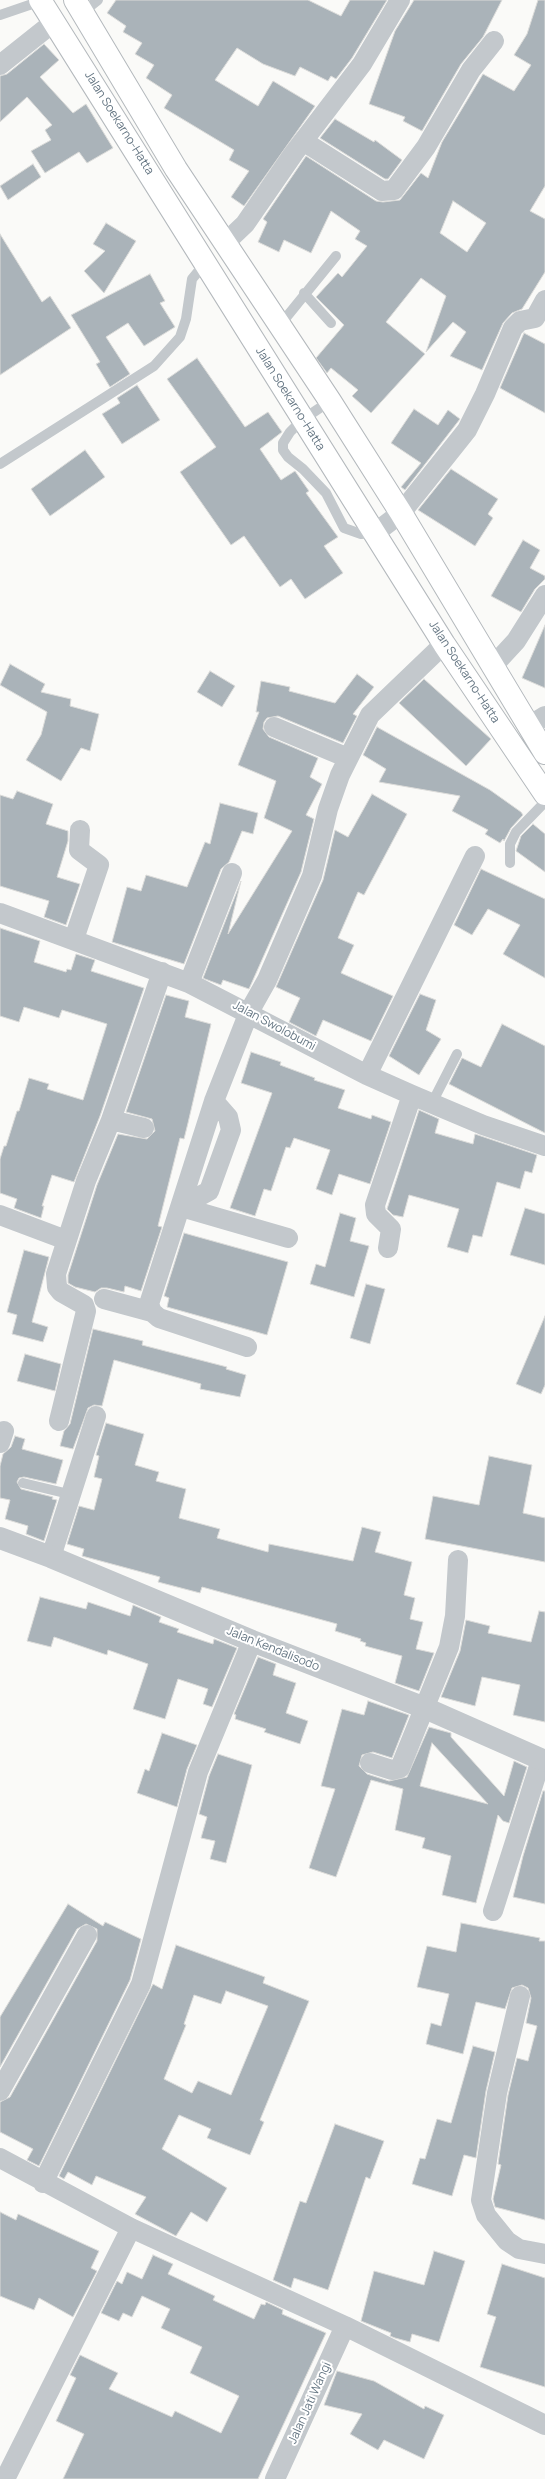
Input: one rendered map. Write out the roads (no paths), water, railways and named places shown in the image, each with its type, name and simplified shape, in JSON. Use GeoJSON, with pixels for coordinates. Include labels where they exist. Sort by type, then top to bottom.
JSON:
{"type":"FeatureCollection","features":[{"type":"Feature","properties":{"kind":"highway","name":"Jalan Soekarno-Hatta"},"geometry":{"type":"LineString","coordinates":[[40,1],[206,262],[302,420],[444,644],[545,794]]}},
{"type":"Feature","properties":{"kind":"highway","name":"Jalan Soekarno-Hatta"},"geometry":{"type":"LineString","coordinates":[[86,4],[176,169],[330,401],[401,513],[492,667],[537,721],[545,754]]}},
{"type":"Feature","properties":{"kind":"street"},"geometry":{"type":"LineString","coordinates":[[225,243],[245,224],[303,141],[362,64],[400,0]]}},
{"type":"Feature","properties":{"kind":"street"},"geometry":{"type":"LineString","coordinates":[[0,65],[54,22]]}},
{"type":"Feature","properties":{"kind":"street"},"geometry":{"type":"LineString","coordinates":[[303,141],[382,191],[394,190],[426,147],[471,70],[494,41]]}},
{"type":"Feature","properties":{"kind":"street"},"geometry":{"type":"LineString","coordinates":[[375,533],[401,513],[467,430],[486,394],[513,328],[520,321],[540,321],[545,300]]}},
{"type":"Feature","properties":{"kind":"street"},"geometry":{"type":"LineString","coordinates":[[492,667],[516,642],[545,595]]}},
{"type":"Feature","properties":{"kind":"street"},"geometry":{"type":"LineString","coordinates":[[183,1201],[198,1197],[209,1191],[231,1130],[228,1117],[214,1101],[249,1012],[267,980],[312,876],[328,809],[340,775],[370,715],[444,644]]}},
{"type":"Feature","properties":{"kind":"street"},"geometry":{"type":"LineString","coordinates":[[274,728],[348,758]]}},
{"type":"Feature","properties":{"kind":"street"},"geometry":{"type":"LineString","coordinates":[[74,939],[99,865],[80,850],[80,830]]}},
{"type":"Feature","properties":{"kind":"street"},"geometry":{"type":"LineString","coordinates":[[367,1075],[475,856]]}},
{"type":"Feature","properties":{"kind":"street"},"geometry":{"type":"LineString","coordinates":[[189,983],[232,873]]}},
{"type":"Feature","properties":{"kind":"street","name":"Jalan Swolobumi"},"geometry":{"type":"LineString","coordinates":[[0,913],[74,939],[189,983],[249,1012],[367,1075],[483,1125],[545,1146]]}},
{"type":"Feature","properties":{"kind":"street"},"geometry":{"type":"LineString","coordinates":[[59,1421],[86,1311],[84,1305],[61,1292],[57,1286],[56,1274],[89,1174],[111,1120],[162,972]]}},
{"type":"Feature","properties":{"kind":"street"},"geometry":{"type":"LineString","coordinates":[[388,1248],[391,1229],[376,1214],[376,1205],[412,1095]]}},
{"type":"Feature","properties":{"kind":"street"},"geometry":{"type":"LineString","coordinates":[[111,1120],[144,1128]]}},
{"type":"Feature","properties":{"kind":"street"},"geometry":{"type":"LineString","coordinates":[[183,1201],[288,1238]]}},
{"type":"Feature","properties":{"kind":"street"},"geometry":{"type":"LineString","coordinates":[[152,1312],[149,1304],[183,1201]]}},
{"type":"Feature","properties":{"kind":"street"},"geometry":{"type":"LineString","coordinates":[[0,1215],[66,1240]]}},
{"type":"Feature","properties":{"kind":"street"},"geometry":{"type":"LineString","coordinates":[[104,1299],[152,1312],[159,1318],[246,1347]]}},
{"type":"Feature","properties":{"kind":"street"},"geometry":{"type":"LineString","coordinates":[[51,1557],[96,1416]]}},
{"type":"Feature","properties":{"kind":"street","name":"Jalan Kendalisodo"},"geometry":{"type":"LineString","coordinates":[[0,1538],[51,1557],[252,1641],[425,1708],[543,1761]]}},
{"type":"Feature","properties":{"kind":"street"},"geometry":{"type":"LineString","coordinates":[[370,1763],[392,1770],[400,1768],[425,1708],[452,1633],[458,1560]]}},
{"type":"Feature","properties":{"kind":"street"},"geometry":{"type":"LineString","coordinates":[[44,2183],[141,1984],[198,1772],[252,1641]]}},
{"type":"Feature","properties":{"kind":"street"},"geometry":{"type":"LineString","coordinates":[[493,1911],[543,1761]]}},
{"type":"Feature","properties":{"kind":"street"},"geometry":{"type":"LineString","coordinates":[[0,2091],[87,1936]]}},
{"type":"Feature","properties":{"kind":"street"},"geometry":{"type":"LineString","coordinates":[[520,1996],[497,2093],[481,2200],[486,2215],[507,2241],[518,2249],[545,2254]]}},
{"type":"Feature","properties":{"kind":"street"},"geometry":{"type":"LineString","coordinates":[[0,2158],[44,2183],[131,2228],[345,2326],[545,2425]]}},
{"type":"Feature","properties":{"kind":"street"},"geometry":{"type":"LineString","coordinates":[[6,2476],[131,2228]]}},
{"type":"Feature","properties":{"kind":"street","name":"Jalan Jati Wangi"},"geometry":{"type":"LineString","coordinates":[[275,2479],[345,2326]]}},
{"type":"Feature","properties":{"kind":"lane"},"geometry":{"type":"LineString","coordinates":[[0,15],[40,1]]}},
{"type":"Feature","properties":{"kind":"lane"},"geometry":{"type":"LineString","coordinates":[[280,325],[304,293],[336,256]]}},
{"type":"Feature","properties":{"kind":"lane"},"geometry":{"type":"LineString","coordinates":[[0,464],[154,366],[180,337],[186,319],[192,279],[206,262]]}},
{"type":"Feature","properties":{"kind":"lane"},"geometry":{"type":"LineString","coordinates":[[304,293],[331,323]]}},
{"type":"Feature","properties":{"kind":"lane"},"geometry":{"type":"LineString","coordinates":[[330,401],[302,420],[283,443],[283,450],[288,457],[303,469],[326,493],[344,528],[361,534],[375,533]]}},
{"type":"Feature","properties":{"kind":"lane"},"geometry":{"type":"LineString","coordinates":[[510,863],[510,844],[516,832],[545,802]]}},
{"type":"Feature","properties":{"kind":"lane"},"geometry":{"type":"LineString","coordinates":[[432,1103],[457,1054]]}},
{"type":"Feature","properties":{"kind":"lane"},"geometry":{"type":"LineString","coordinates":[[23,1483],[72,1495]]}}]}
